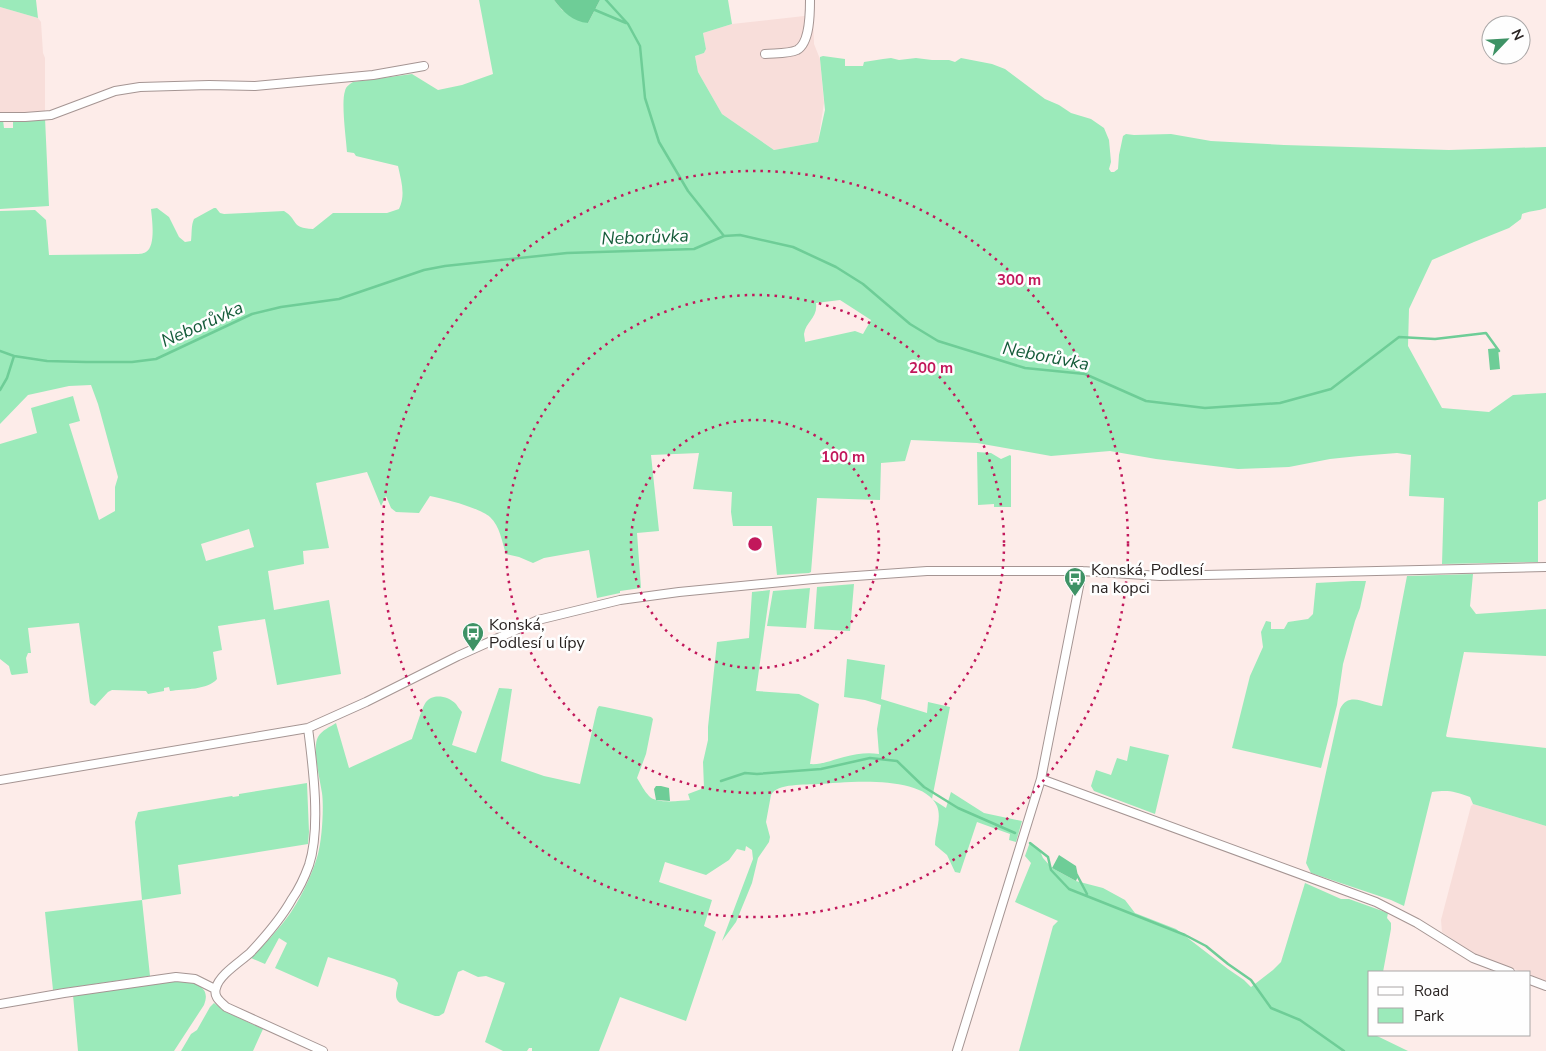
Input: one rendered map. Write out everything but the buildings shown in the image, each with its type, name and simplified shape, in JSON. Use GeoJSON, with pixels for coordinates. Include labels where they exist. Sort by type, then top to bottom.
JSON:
{"type":"FeatureCollection","features":[{"type":"Feature","properties":{"kind":"street"},"geometry":{"type":"LineString","coordinates":[[765,54],[791,52],[803,45],[807,35],[810,0]]}},
{"type":"Feature","properties":{"kind":"street"},"geometry":{"type":"LineString","coordinates":[[0,117],[51,115],[115,91],[140,87],[255,86],[373,75],[424,66]]}},
{"type":"Feature","properties":{"kind":"street"},"geometry":{"type":"LineString","coordinates":[[0,780],[308,728],[538,620],[620,600],[679,592],[803,580],[927,571],[1082,571],[1160,576],[1546,567]]}},
{"type":"Feature","properties":{"kind":"street"},"geometry":{"type":"LineString","coordinates":[[957,1051],[1042,779],[1082,571]]}},
{"type":"Feature","properties":{"kind":"street"},"geometry":{"type":"LineString","coordinates":[[308,728],[315,801],[315,828],[309,865],[293,899],[278,920],[248,955],[220,980],[215,989],[217,998],[226,1007],[323,1051]]}},
{"type":"Feature","properties":{"kind":"street"},"geometry":{"type":"LineString","coordinates":[[1042,779],[1376,902],[1417,923],[1473,958],[1507,971]]}},
{"type":"Feature","properties":{"kind":"street"},"geometry":{"type":"LineString","coordinates":[[0,1004],[176,977],[195,980],[215,989]]}},
{"type":"Feature","properties":{"kind":"street"},"geometry":{"type":"LineString","coordinates":[[1531,980],[1546,986]]}},
{"type":"Feature","properties":{"kind":"shaded area"},"geometry":{"type":"Polygon","coordinates":[[[554,0],[600,0],[588,23],[577,21],[568,15],[554,0]]]}},
{"type":"Feature","properties":{"kind":"shaded area"},"geometry":{"type":"Polygon","coordinates":[[[0,7],[38,18],[41,22],[45,58],[45,112],[0,112],[0,7]]]}},
{"type":"Feature","properties":{"kind":"shaded area"},"geometry":{"type":"Polygon","coordinates":[[[813,15],[814,44],[820,59],[824,103],[818,142],[774,150],[722,114],[698,72],[695,56],[704,53],[706,49],[703,33],[732,24],[813,15]]]}},
{"type":"Feature","properties":{"kind":"shaded area"},"geometry":{"type":"Polygon","coordinates":[[[1498,348],[1500,369],[1490,370],[1488,349],[1498,348]]]}},
{"type":"Feature","properties":{"kind":"shaded area"},"geometry":{"type":"Polygon","coordinates":[[[656,786],[669,788],[670,801],[656,800],[654,789],[656,786]]]}},
{"type":"Feature","properties":{"kind":"shaded area"},"geometry":{"type":"Polygon","coordinates":[[[1473,804],[1546,826],[1546,981],[1531,975],[1531,971],[1519,971],[1473,953],[1442,932],[1441,920],[1473,804]]]}},
{"type":"Feature","properties":{"kind":"shaded area"},"geometry":{"type":"Polygon","coordinates":[[[1059,855],[1076,866],[1078,876],[1076,881],[1052,868],[1059,855]]]}},
{"type":"Feature","properties":{"kind":"green space"},"geometry":{"type":"Polygon","coordinates":[[[0,0],[36,0],[38,18],[0,7],[0,0]]]}},
{"type":"Feature","properties":{"kind":"green space"},"geometry":{"type":"Polygon","coordinates":[[[479,0],[554,0],[562,10],[588,23],[600,0],[728,0],[732,24],[703,33],[706,49],[704,53],[695,56],[698,72],[722,114],[774,150],[818,142],[825,110],[820,59],[823,56],[845,59],[845,66],[863,66],[864,62],[891,58],[899,60],[916,58],[949,60],[955,62],[961,58],[992,64],[1005,69],[1045,99],[1071,113],[1091,119],[1104,128],[1109,140],[1111,162],[1109,169],[1111,172],[1118,169],[1123,136],[1126,134],[1171,134],[1211,141],[1284,145],[1449,150],[1546,147],[1546,208],[1522,214],[1521,219],[1509,228],[1432,260],[1409,309],[1408,346],[1442,408],[1489,412],[1513,395],[1546,393],[1546,499],[1538,502],[1538,562],[1442,564],[1444,498],[1409,496],[1411,455],[1397,453],[1359,456],[1330,459],[1289,467],[1238,469],[1156,459],[1110,451],[1051,456],[977,443],[911,440],[905,461],[881,463],[880,500],[817,498],[811,572],[777,575],[772,526],[733,526],[731,512],[732,492],[693,489],[699,453],[651,455],[659,531],[637,533],[641,588],[620,591],[620,593],[597,598],[589,550],[544,558],[533,563],[506,554],[496,525],[490,517],[479,510],[430,496],[419,513],[396,512],[391,508],[386,496],[381,506],[367,472],[316,483],[329,548],[303,551],[304,564],[268,571],[274,610],[329,600],[341,674],[277,685],[265,619],[218,626],[222,650],[213,652],[217,679],[213,683],[202,687],[170,691],[169,687],[164,688],[164,691],[148,694],[146,691],[112,690],[95,706],[90,703],[79,623],[28,628],[31,653],[28,653],[26,658],[28,673],[12,675],[9,666],[0,659],[0,444],[37,433],[31,408],[73,396],[80,421],[69,424],[99,520],[115,511],[115,487],[118,477],[91,385],[69,386],[28,395],[0,424],[0,211],[35,210],[46,220],[49,255],[138,254],[145,252],[149,249],[152,238],[151,209],[157,208],[169,217],[179,237],[185,242],[191,241],[194,219],[214,208],[224,214],[284,211],[301,227],[313,229],[333,213],[387,213],[399,209],[401,204],[402,188],[398,166],[347,152],[343,103],[347,86],[353,82],[412,74],[438,90],[462,85],[493,74],[479,0]],[[840,300],[816,303],[814,316],[805,330],[805,342],[855,331],[863,334],[871,320],[840,300]],[[249,529],[201,544],[206,561],[254,547],[249,529]]]}},
{"type":"Feature","properties":{"kind":"green space"},"geometry":{"type":"Polygon","coordinates":[[[45,118],[49,206],[0,209],[0,120],[3,120],[4,128],[13,128],[13,120],[45,118]]]}},
{"type":"Feature","properties":{"kind":"green space"},"geometry":{"type":"Polygon","coordinates":[[[977,452],[991,453],[1001,459],[1011,456],[1011,507],[994,507],[994,504],[978,505],[977,452]]]}},
{"type":"Feature","properties":{"kind":"green space"},"geometry":{"type":"Polygon","coordinates":[[[1473,574],[1470,606],[1476,614],[1546,609],[1546,656],[1464,652],[1446,736],[1546,748],[1546,826],[1473,804],[1470,797],[1459,793],[1447,791],[1432,792],[1404,906],[1311,873],[1306,863],[1340,709],[1348,700],[1354,699],[1382,706],[1407,576],[1473,574]]]}},
{"type":"Feature","properties":{"kind":"green space"},"geometry":{"type":"Polygon","coordinates":[[[1366,581],[1343,664],[1337,705],[1321,768],[1232,748],[1250,676],[1263,647],[1261,632],[1266,621],[1271,622],[1271,629],[1284,629],[1288,622],[1308,619],[1313,614],[1316,583],[1366,581]]]}},
{"type":"Feature","properties":{"kind":"green space"},"geometry":{"type":"Polygon","coordinates":[[[854,584],[850,631],[814,629],[817,587],[854,584]]]}},
{"type":"Feature","properties":{"kind":"green space"},"geometry":{"type":"Polygon","coordinates":[[[810,588],[806,628],[767,626],[773,591],[810,588]]]}},
{"type":"Feature","properties":{"kind":"green space"},"geometry":{"type":"Polygon","coordinates":[[[770,590],[756,691],[799,694],[819,704],[810,764],[823,763],[857,754],[879,754],[877,729],[881,705],[865,700],[844,697],[847,659],[885,665],[881,699],[927,713],[928,702],[950,707],[932,799],[946,808],[951,792],[984,813],[1022,821],[1016,842],[1009,840],[1010,834],[977,822],[960,873],[955,872],[947,855],[935,845],[939,820],[937,806],[929,796],[917,789],[901,784],[883,782],[847,782],[779,788],[771,795],[766,822],[770,837],[769,842],[758,858],[752,883],[736,922],[722,941],[753,859],[752,850],[746,846],[745,851],[737,849],[729,860],[706,875],[665,862],[659,882],[712,900],[704,926],[716,932],[686,1021],[620,997],[599,1051],[532,1051],[532,1048],[529,1048],[527,1051],[503,1051],[485,1042],[505,983],[486,976],[478,977],[463,970],[458,972],[444,1013],[435,1016],[400,1003],[396,996],[398,983],[395,979],[328,957],[318,987],[275,968],[287,943],[279,938],[265,964],[251,958],[290,914],[307,884],[315,864],[321,841],[323,806],[316,742],[324,731],[336,723],[349,768],[412,739],[426,702],[432,697],[440,696],[452,701],[462,712],[452,745],[476,753],[499,688],[512,689],[501,761],[544,776],[580,784],[597,709],[599,706],[605,707],[653,719],[646,754],[637,778],[649,796],[652,799],[662,801],[690,800],[688,794],[704,788],[703,762],[708,740],[717,642],[749,638],[752,592],[770,590]]]}},
{"type":"Feature","properties":{"kind":"green space"},"geometry":{"type":"Polygon","coordinates":[[[1130,746],[1169,755],[1155,814],[1094,791],[1091,786],[1096,770],[1111,775],[1117,758],[1127,761],[1130,746]]]}},
{"type":"Feature","properties":{"kind":"green space"},"geometry":{"type":"Polygon","coordinates":[[[307,783],[308,844],[178,865],[181,894],[142,900],[135,822],[138,812],[307,783]]]}},
{"type":"Feature","properties":{"kind":"green space"},"geometry":{"type":"Polygon","coordinates":[[[1030,842],[1039,849],[1043,858],[1052,868],[1076,881],[1103,888],[1125,900],[1135,913],[1176,929],[1251,987],[1281,962],[1305,883],[1341,899],[1349,899],[1388,913],[1387,918],[1391,923],[1391,929],[1383,971],[1368,971],[1368,1036],[1377,1036],[1408,1051],[1019,1051],[1053,926],[1058,921],[1015,902],[1031,863],[1025,856],[1030,842]]]}},
{"type":"Feature","properties":{"kind":"green space"},"geometry":{"type":"Polygon","coordinates":[[[142,900],[150,976],[53,990],[45,912],[142,900]]]}},
{"type":"Feature","properties":{"kind":"green space"},"geometry":{"type":"Polygon","coordinates":[[[182,980],[201,987],[206,994],[206,999],[174,1051],[78,1051],[73,995],[182,980]]]}},
{"type":"Feature","properties":{"kind":"green space"},"geometry":{"type":"Polygon","coordinates":[[[214,1003],[224,1011],[263,1029],[253,1051],[181,1051],[214,1003]]]}},
{"type":"Feature","properties":{"kind":"waterway"},"geometry":{"type":"LineString","coordinates":[[606,0],[628,24],[640,46],[645,98],[659,142],[688,191],[724,236]]}},
{"type":"Feature","properties":{"kind":"waterway"},"geometry":{"type":"LineString","coordinates":[[593,8],[626,23]]}},
{"type":"Feature","properties":{"kind":"waterway","name":"Neborůvka"},"geometry":{"type":"LineString","coordinates":[[0,390],[7,378],[14,356],[47,361],[86,362],[132,362],[156,359],[252,314],[281,307],[339,299],[424,270],[567,253],[694,249],[724,236],[740,235],[793,247],[836,267],[863,284],[910,324],[938,341],[1025,368],[1085,374],[1146,401],[1205,408],[1280,403],[1331,389],[1399,337],[1435,339],[1486,333],[1499,351]]}},
{"type":"Feature","properties":{"kind":"waterway"},"geometry":{"type":"LineString","coordinates":[[0,351],[14,356]]}},
{"type":"Feature","properties":{"kind":"waterway"},"geometry":{"type":"LineString","coordinates":[[721,781],[745,773],[757,774],[821,769],[870,758],[897,761],[924,787],[958,808],[1015,833]]}},
{"type":"Feature","properties":{"kind":"waterway"},"geometry":{"type":"LineString","coordinates":[[1030,843],[1048,857],[1051,870],[1069,889],[1185,935],[1206,946],[1251,980],[1271,1008],[1300,1020],[1344,1051]]}},
{"type":"Feature","properties":{"kind":"waterway"},"geometry":{"type":"LineString","coordinates":[[1077,875],[1087,894]]}},
{"type":"Feature","properties":{"kind":"place","name":"Konská, Podlesí na kopci"},"geometry":{"type":"Point","coordinates":[1075,597]}},
{"type":"Feature","properties":{"kind":"place","name":"Konská, Podlesí u lípy"},"geometry":{"type":"Point","coordinates":[473,652]}}]}
